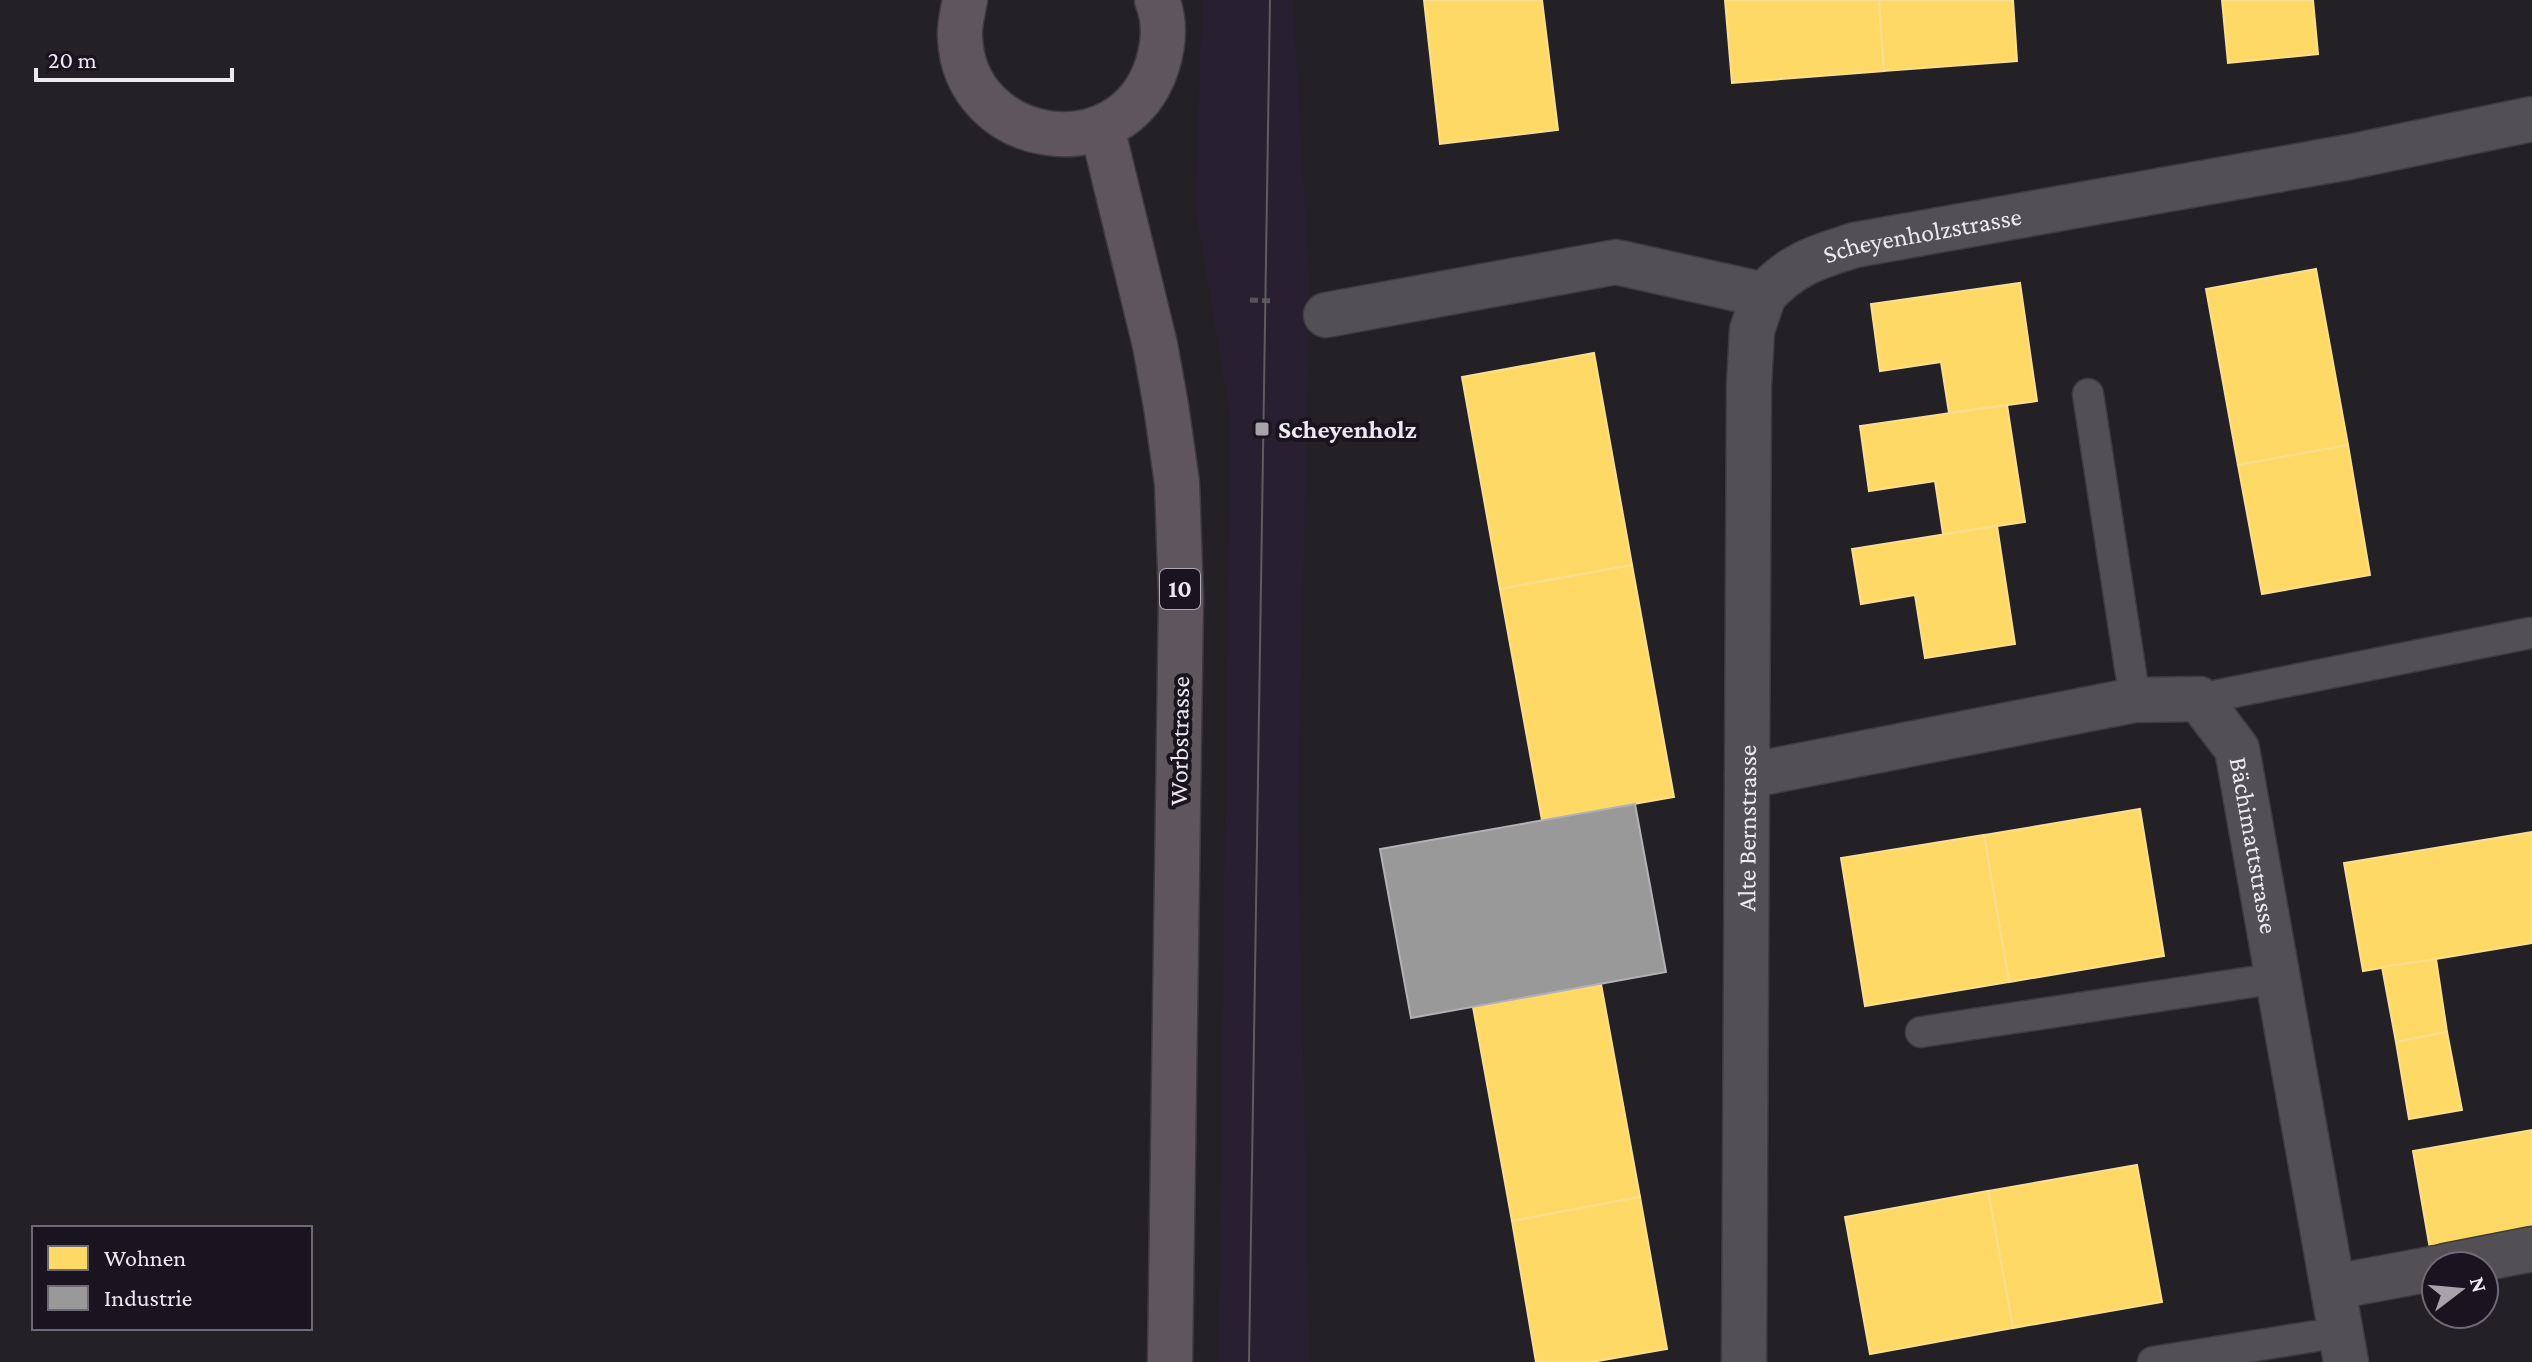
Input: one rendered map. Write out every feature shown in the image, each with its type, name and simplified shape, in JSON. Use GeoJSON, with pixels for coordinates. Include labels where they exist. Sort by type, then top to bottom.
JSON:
{"type":"FeatureCollection","features":[{"type":"Feature","properties":{"kind":"main road"},"geometry":{"type":"LineString","coordinates":[[965,0],[960,37],[968,75],[991,108],[1025,129],[1064,136],[1102,128],[1132,109],[1152,81],[1163,47],[1162,12],[1157,0]]}},
{"type":"Feature","properties":{"kind":"main road","name":"Worbstrasse"},"geometry":{"type":"LineString","coordinates":[[1102,128],[1155,345],[1177,483],[1181,598],[1170,1362]]}},
{"type":"Feature","properties":{"kind":"street","name":"Scheyenholzstrasse"},"geometry":{"type":"LineString","coordinates":[[1764,295],[1781,277],[1805,261],[1855,245],[2349,157],[2532,119]]}},
{"type":"Feature","properties":{"kind":"street"},"geometry":{"type":"LineString","coordinates":[[1326,315],[1616,262],[1764,295]]}},
{"type":"Feature","properties":{"kind":"street","name":"Alte Bernstrasse"},"geometry":{"type":"LineString","coordinates":[[1744,1362],[1749,385],[1752,330],[1764,295]]}},
{"type":"Feature","properties":{"kind":"street"},"geometry":{"type":"LineString","coordinates":[[1747,776],[2135,700],[2199,699]]}},
{"type":"Feature","properties":{"kind":"street","name":"Bächimattstrasse"},"geometry":{"type":"LineString","coordinates":[[2199,699],[2237,749],[2344,1347]]}},
{"type":"Feature","properties":{"kind":"street"},"geometry":{"type":"LineString","coordinates":[[2500,1255],[2532,1249]]}},
{"type":"Feature","properties":{"kind":"street"},"geometry":{"type":"LineString","coordinates":[[2334,1287],[2420,1271]]}},
{"type":"Feature","properties":{"kind":"lane"},"geometry":{"type":"LineString","coordinates":[[2088,394],[2135,700]]}},
{"type":"Feature","properties":{"kind":"lane"},"geometry":{"type":"LineString","coordinates":[[2199,699],[2530,633]]}},
{"type":"Feature","properties":{"kind":"lane"},"geometry":{"type":"LineString","coordinates":[[1921,1032],[2278,978]]}},
{"type":"Feature","properties":{"kind":"lane"},"geometry":{"type":"LineString","coordinates":[[2153,1362],[2344,1347]]}},
{"type":"Feature","properties":{"kind":"path"},"geometry":{"type":"LineString","coordinates":[[1250,300],[1278,302]]}},
{"type":"Feature","properties":{"kind":"shaded area"},"geometry":{"type":"Polygon","coordinates":[[[1202,0],[1293,0],[1310,289],[1298,816],[1310,1362],[1218,1362],[1230,417],[1195,207],[1202,0]]]}},
{"type":"Feature","properties":{"kind":"building: Wohnen"},"geometry":{"type":"Polygon","coordinates":[[[1424,0],[1542,0],[1558,130],[1440,144],[1424,0]]]}},
{"type":"Feature","properties":{"kind":"building: Wohnen"},"geometry":{"type":"Polygon","coordinates":[[[1725,0],[1879,0],[1884,71],[1732,83],[1725,0]]]}},
{"type":"Feature","properties":{"kind":"building: Wohnen"},"geometry":{"type":"Polygon","coordinates":[[[1879,0],[2013,0],[2017,61],[1884,71],[1879,0]]]}},
{"type":"Feature","properties":{"kind":"building: Wohnen"},"geometry":{"type":"Polygon","coordinates":[[[2222,0],[2313,0],[2318,54],[2228,63],[2222,0]]]}},
{"type":"Feature","properties":{"kind":"building: Wohnen"},"geometry":{"type":"Polygon","coordinates":[[[2316,269],[2348,445],[2238,465],[2206,289],[2316,269]]]}},
{"type":"Feature","properties":{"kind":"building: Wohnen"},"geometry":{"type":"Polygon","coordinates":[[[2020,283],[2037,401],[1949,413],[1941,362],[1880,371],[1871,304],[2020,283]]]}},
{"type":"Feature","properties":{"kind":"building: Wohnen"},"geometry":{"type":"Polygon","coordinates":[[[1594,353],[1632,565],[1500,589],[1462,377],[1594,353]]]}},
{"type":"Feature","properties":{"kind":"building: Wohnen"},"geometry":{"type":"Polygon","coordinates":[[[2007,405],[2025,522],[1943,534],[1935,481],[1869,491],[1860,426],[2007,405]]]}},
{"type":"Feature","properties":{"kind":"building: Wohnen"},"geometry":{"type":"Polygon","coordinates":[[[2348,445],[2370,575],[2262,594],[2238,465],[2348,445]]]}},
{"type":"Feature","properties":{"kind":"building: Wohnen"},"geometry":{"type":"Polygon","coordinates":[[[1997,526],[2015,644],[1925,658],[1915,595],[1861,604],[1852,549],[1997,526]]]}},
{"type":"Feature","properties":{"kind":"building: Wohnen"},"geometry":{"type":"Polygon","coordinates":[[[1632,565],[1674,797],[1542,820],[1500,589],[1632,565]]]}},
{"type":"Feature","properties":{"kind":"building: Wohnen"},"geometry":{"type":"Polygon","coordinates":[[[2140,809],[2164,956],[2009,982],[1984,835],[2140,809]]]}},
{"type":"Feature","properties":{"kind":"building: Wohnen"},"geometry":{"type":"Polygon","coordinates":[[[2532,832],[2532,943],[2363,971],[2344,863],[2532,832]]]}},
{"type":"Feature","properties":{"kind":"building: Wohnen"},"geometry":{"type":"Polygon","coordinates":[[[1984,835],[2009,982],[1865,1006],[1841,858],[1984,835]]]}},
{"type":"Feature","properties":{"kind":"building: Wohnen"},"geometry":{"type":"Polygon","coordinates":[[[2436,959],[2447,1032],[2396,1042],[2382,967],[2436,959]]]}},
{"type":"Feature","properties":{"kind":"building: Wohnen"},"geometry":{"type":"Polygon","coordinates":[[[1601,984],[1640,1197],[1512,1221],[1473,1007],[1601,984]]]}},
{"type":"Feature","properties":{"kind":"building: Wohnen"},"geometry":{"type":"Polygon","coordinates":[[[2447,1032],[2462,1110],[2409,1119],[2396,1042],[2447,1032]]]}},
{"type":"Feature","properties":{"kind":"building: Wohnen"},"geometry":{"type":"Polygon","coordinates":[[[2532,1130],[2532,1231],[2430,1249],[2413,1151],[2532,1130]]]}},
{"type":"Feature","properties":{"kind":"building: Wohnen"},"geometry":{"type":"Polygon","coordinates":[[[2137,1165],[2162,1302],[2013,1328],[1988,1191],[2137,1165]]]}},
{"type":"Feature","properties":{"kind":"building: Wohnen"},"geometry":{"type":"Polygon","coordinates":[[[1988,1191],[2013,1328],[1870,1354],[1845,1217],[1988,1191]]]}},
{"type":"Feature","properties":{"kind":"building: Wohnen"},"geometry":{"type":"Polygon","coordinates":[[[1640,1197],[1667,1349],[1592,1362],[1536,1362],[1512,1221],[1640,1197]]]}},
{"type":"Feature","properties":{"kind":"building: Industrie"},"geometry":{"type":"Polygon","coordinates":[[[1635,804],[1666,972],[1411,1018],[1380,849],[1635,804]]]}},
{"type":"Feature","properties":{"kind":"tram line"},"geometry":{"type":"LineString","coordinates":[[1249,1362],[1270,0]]}},
{"type":"Feature","properties":{"kind":"place","name":"Scheyenholz"},"geometry":{"type":"Point","coordinates":[1262,429]}}]}
